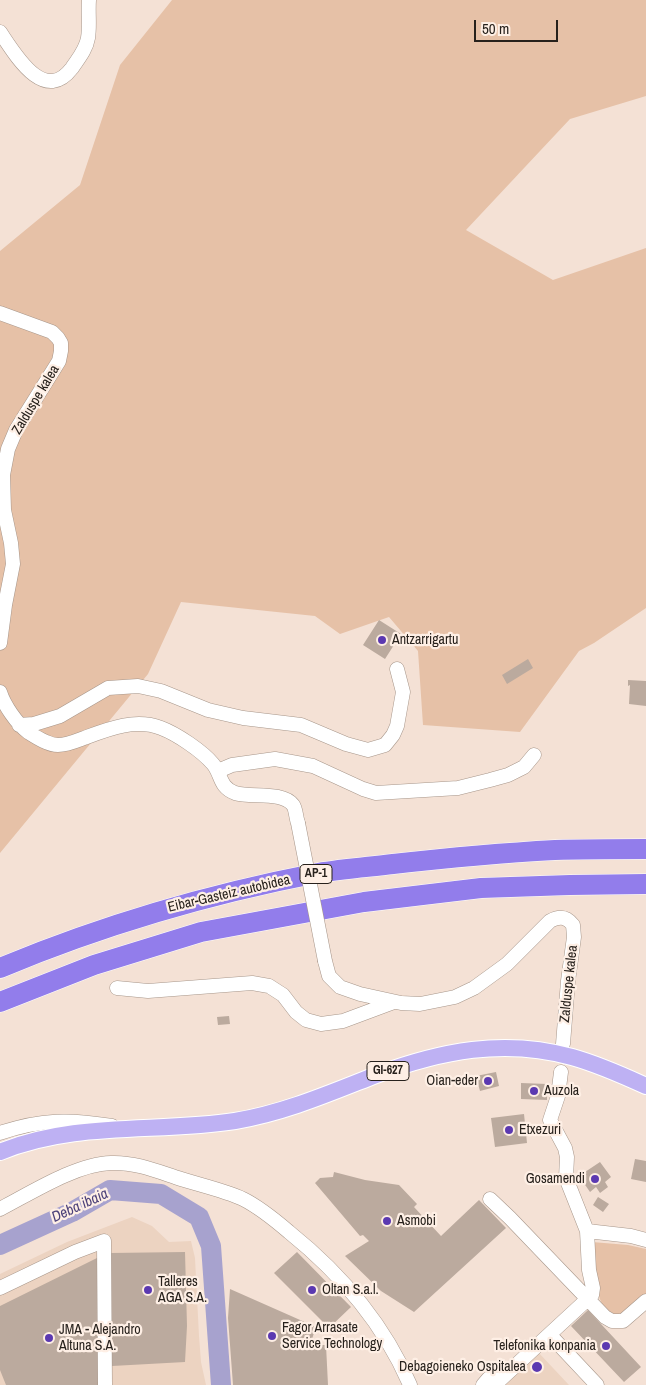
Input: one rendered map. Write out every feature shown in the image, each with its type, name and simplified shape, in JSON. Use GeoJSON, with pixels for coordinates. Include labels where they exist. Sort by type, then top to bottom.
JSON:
{"type":"FeatureCollection","features":[{"type":"Feature","properties":{"kind":"highway","name":"Eibar-Gasteiz autobidea"},"geometry":{"type":"LineString","coordinates":[[0,968],[109,926],[172,906],[240,889],[320,873],[492,854],[557,850],[646,849]]}},
{"type":"Feature","properties":{"kind":"highway"},"geometry":{"type":"LineString","coordinates":[[0,1002],[94,965],[201,932],[364,902],[481,888],[570,884],[646,884]]}},
{"type":"Feature","properties":{"kind":"highway"},"geometry":{"type":"LineString","coordinates":[[0,955],[29,947],[48,948]]}},
{"type":"Feature","properties":{"kind":"main road","name":"GI-627"},"geometry":{"type":"LineString","coordinates":[[0,1152],[16,1145],[65,1134],[192,1126],[255,1118],[320,1097],[430,1057],[481,1048],[530,1049],[571,1057],[608,1069],[646,1086]]}},
{"type":"Feature","properties":{"kind":"street"},"geometry":{"type":"LineString","coordinates":[[0,32],[30,71],[46,82],[59,80],[66,76],[72,68],[86,44],[89,0]]}},
{"type":"Feature","properties":{"kind":"street","name":"Zalduspe kalea"},"geometry":{"type":"LineString","coordinates":[[0,313],[52,332],[58,338],[62,351],[53,373],[16,430],[5,461],[3,500],[12,543],[13,564],[0,643]]}},
{"type":"Feature","properties":{"kind":"street"},"geometry":{"type":"LineString","coordinates":[[19,725],[34,724],[60,716],[108,688],[138,686],[161,691],[208,710],[252,720],[301,725],[346,744],[368,750],[385,745],[397,726],[403,692],[397,669]]}},
{"type":"Feature","properties":{"kind":"street"},"geometry":{"type":"LineString","coordinates":[[0,692],[19,725],[53,745],[60,746],[129,725],[146,724],[172,732],[196,750],[212,763],[218,771],[222,784],[233,792],[285,798],[294,806],[329,976],[340,987],[395,1002]]}},
{"type":"Feature","properties":{"kind":"street"},"geometry":{"type":"LineString","coordinates":[[218,771],[232,765],[275,759],[313,766],[376,793],[458,788],[508,775],[524,767],[534,755]]}},
{"type":"Feature","properties":{"kind":"street","name":"Zalduspe kalea"},"geometry":{"type":"LineString","coordinates":[[395,1002],[420,1004],[464,994],[484,982],[507,964],[550,921],[563,917],[571,922],[574,932],[563,1044]]}},
{"type":"Feature","properties":{"kind":"street"},"geometry":{"type":"LineString","coordinates":[[117,988],[148,992],[252,983],[270,986],[283,995],[296,1012],[306,1020],[321,1024],[343,1021],[395,1002]]}},
{"type":"Feature","properties":{"kind":"street"},"geometry":{"type":"LineString","coordinates":[[486,1382],[501,1379],[588,1299],[593,1288],[587,1231],[566,1178],[567,1157],[565,1148],[550,1120],[558,1096],[560,1072]]}},
{"type":"Feature","properties":{"kind":"street"},"geometry":{"type":"LineString","coordinates":[[0,1133],[44,1122],[79,1120],[130,1129]]}},
{"type":"Feature","properties":{"kind":"street"},"geometry":{"type":"LineString","coordinates":[[0,1209],[70,1174],[93,1166],[112,1163],[140,1165],[242,1199],[276,1222],[306,1246],[339,1277],[392,1347],[410,1385]]}},
{"type":"Feature","properties":{"kind":"street"},"geometry":{"type":"LineString","coordinates":[[490,1199],[605,1317],[618,1322],[628,1318],[646,1301]]}},
{"type":"Feature","properties":{"kind":"street"},"geometry":{"type":"LineString","coordinates":[[587,1231],[631,1236],[646,1240]]}},
{"type":"Feature","properties":{"kind":"street"},"geometry":{"type":"LineString","coordinates":[[0,1288],[75,1252],[104,1241],[105,1385]]}},
{"type":"Feature","properties":{"kind":"street"},"geometry":{"type":"LineString","coordinates":[[550,1334],[597,1385]]}},
{"type":"Feature","properties":{"kind":"shaded area"},"geometry":{"type":"Polygon","coordinates":[[[172,0],[646,0],[646,96],[570,119],[466,230],[553,280],[646,248],[646,608],[579,651],[520,732],[423,725],[418,651],[389,617],[340,634],[315,616],[181,602],[148,674],[0,853],[0,251],[80,185],[120,65],[172,0]]]}},
{"type":"Feature","properties":{"kind":"shaded area"},"geometry":{"type":"Polygon","coordinates":[[[132,1217],[152,1226],[169,1242],[191,1241],[195,1258],[201,1362],[206,1385],[0,1385],[0,1274],[67,1242],[132,1217]]]}},
{"type":"Feature","properties":{"kind":"shaded area"},"geometry":{"type":"Polygon","coordinates":[[[592,1242],[628,1245],[646,1249],[646,1294],[625,1312],[614,1314],[606,1310],[601,1301],[594,1275],[592,1242]]]}},
{"type":"Feature","properties":{"kind":"shaded area","name":"Debagoieneko Ospitalea"},"geometry":{"type":"Polygon","coordinates":[[[538,1352],[569,1385],[502,1385],[538,1352]]]}},
{"type":"Feature","properties":{"kind":"building","name":"Antzarrigartu"},"geometry":{"type":"Polygon","coordinates":[[[379,620],[401,634],[385,659],[363,645],[379,620]]]}},
{"type":"Feature","properties":{"kind":"building"},"geometry":{"type":"Polygon","coordinates":[[[528,659],[533,668],[507,684],[502,675],[528,659]]]}},
{"type":"Feature","properties":{"kind":"building"},"geometry":{"type":"Polygon","coordinates":[[[628,680],[646,681],[646,706],[629,704],[630,685],[628,686],[628,680]]]}},
{"type":"Feature","properties":{"kind":"building"},"geometry":{"type":"Polygon","coordinates":[[[229,1016],[230,1024],[218,1025],[217,1017],[229,1016]]]}},
{"type":"Feature","properties":{"kind":"building","name":"Oian-eder"},"geometry":{"type":"Polygon","coordinates":[[[496,1072],[499,1086],[480,1091],[476,1076],[496,1072]]]}},
{"type":"Feature","properties":{"kind":"building","name":"Auzola"},"geometry":{"type":"Polygon","coordinates":[[[521,1083],[547,1084],[547,1100],[521,1099],[521,1083]]]}},
{"type":"Feature","properties":{"kind":"building","name":"Etxezuri"},"geometry":{"type":"Polygon","coordinates":[[[524,1114],[527,1143],[495,1147],[491,1118],[524,1114]]]}},
{"type":"Feature","properties":{"kind":"building"},"geometry":{"type":"Polygon","coordinates":[[[635,1159],[646,1161],[646,1182],[631,1179],[635,1159]]]}},
{"type":"Feature","properties":{"kind":"building","name":"Gosamendi"},"geometry":{"type":"Polygon","coordinates":[[[600,1162],[611,1177],[605,1182],[608,1187],[600,1193],[596,1187],[590,1192],[579,1176],[600,1162]]]}},
{"type":"Feature","properties":{"kind":"building"},"geometry":{"type":"Polygon","coordinates":[[[334,1172],[365,1180],[399,1185],[417,1204],[414,1207],[441,1236],[479,1200],[506,1228],[414,1312],[381,1291],[345,1256],[369,1241],[363,1235],[360,1236],[315,1183],[320,1178],[333,1177],[334,1172]]]}},
{"type":"Feature","properties":{"kind":"building"},"geometry":{"type":"Polygon","coordinates":[[[598,1197],[609,1204],[603,1212],[593,1205],[598,1197]]]}},
{"type":"Feature","properties":{"kind":"building","name":"Talleres AGA S.A."},"geometry":{"type":"Polygon","coordinates":[[[185,1252],[187,1326],[185,1362],[112,1366],[110,1253],[185,1252]]]}},
{"type":"Feature","properties":{"kind":"building","name":"Oltan S.a.l."},"geometry":{"type":"Polygon","coordinates":[[[297,1252],[351,1307],[329,1328],[274,1273],[297,1252]]]}},
{"type":"Feature","properties":{"kind":"building","name":"JMA - Alejandro Altuna S.A."},"geometry":{"type":"Polygon","coordinates":[[[97,1258],[100,1385],[6,1385],[0,1370],[0,1306],[97,1258]]]}},
{"type":"Feature","properties":{"kind":"building","name":"Fagor Arrasate Service Technology"},"geometry":{"type":"Polygon","coordinates":[[[230,1289],[316,1327],[310,1345],[326,1345],[328,1385],[233,1385],[228,1318],[230,1289]]]}},
{"type":"Feature","properties":{"kind":"building","name":"Telefonika konpania"},"geometry":{"type":"Polygon","coordinates":[[[588,1310],[641,1367],[624,1382],[571,1326],[588,1310]]]}},
{"type":"Feature","properties":{"kind":"waterway","name":"Deba ibaia"},"geometry":{"type":"LineString","coordinates":[[0,1245],[72,1212],[110,1190],[161,1194],[199,1217],[211,1246],[221,1385]]}},
{"type":"Feature","properties":{"kind":"place","name":"Antzarrigartu"},"geometry":{"type":"Point","coordinates":[382,640]}},
{"type":"Feature","properties":{"kind":"place","name":"Oian-eder"},"geometry":{"type":"Point","coordinates":[488,1081]}},
{"type":"Feature","properties":{"kind":"place","name":"Auzola"},"geometry":{"type":"Point","coordinates":[534,1091]}},
{"type":"Feature","properties":{"kind":"place","name":"Etxezuri"},"geometry":{"type":"Point","coordinates":[509,1130]}},
{"type":"Feature","properties":{"kind":"place","name":"Gosamendi"},"geometry":{"type":"Point","coordinates":[595,1179]}},
{"type":"Feature","properties":{"kind":"place","name":"Asmobi"},"geometry":{"type":"Point","coordinates":[387,1221]}},
{"type":"Feature","properties":{"kind":"place","name":"Talleres AGA S.A."},"geometry":{"type":"Point","coordinates":[148,1290]}},
{"type":"Feature","properties":{"kind":"place","name":"Oltan S.a.l."},"geometry":{"type":"Point","coordinates":[312,1290]}},
{"type":"Feature","properties":{"kind":"place","name":"Fagor Arrasate Service Technology"},"geometry":{"type":"Point","coordinates":[272,1336]}},
{"type":"Feature","properties":{"kind":"place","name":"JMA - Alejandro Altuna S.A."},"geometry":{"type":"Point","coordinates":[49,1338]}},
{"type":"Feature","properties":{"kind":"place","name":"Telefonika konpania"},"geometry":{"type":"Point","coordinates":[606,1346]}},
{"type":"Feature","properties":{"kind":"place","name":"Debagoieneko Ospitalea"},"geometry":{"type":"Point","coordinates":[537,1367]}}]}
